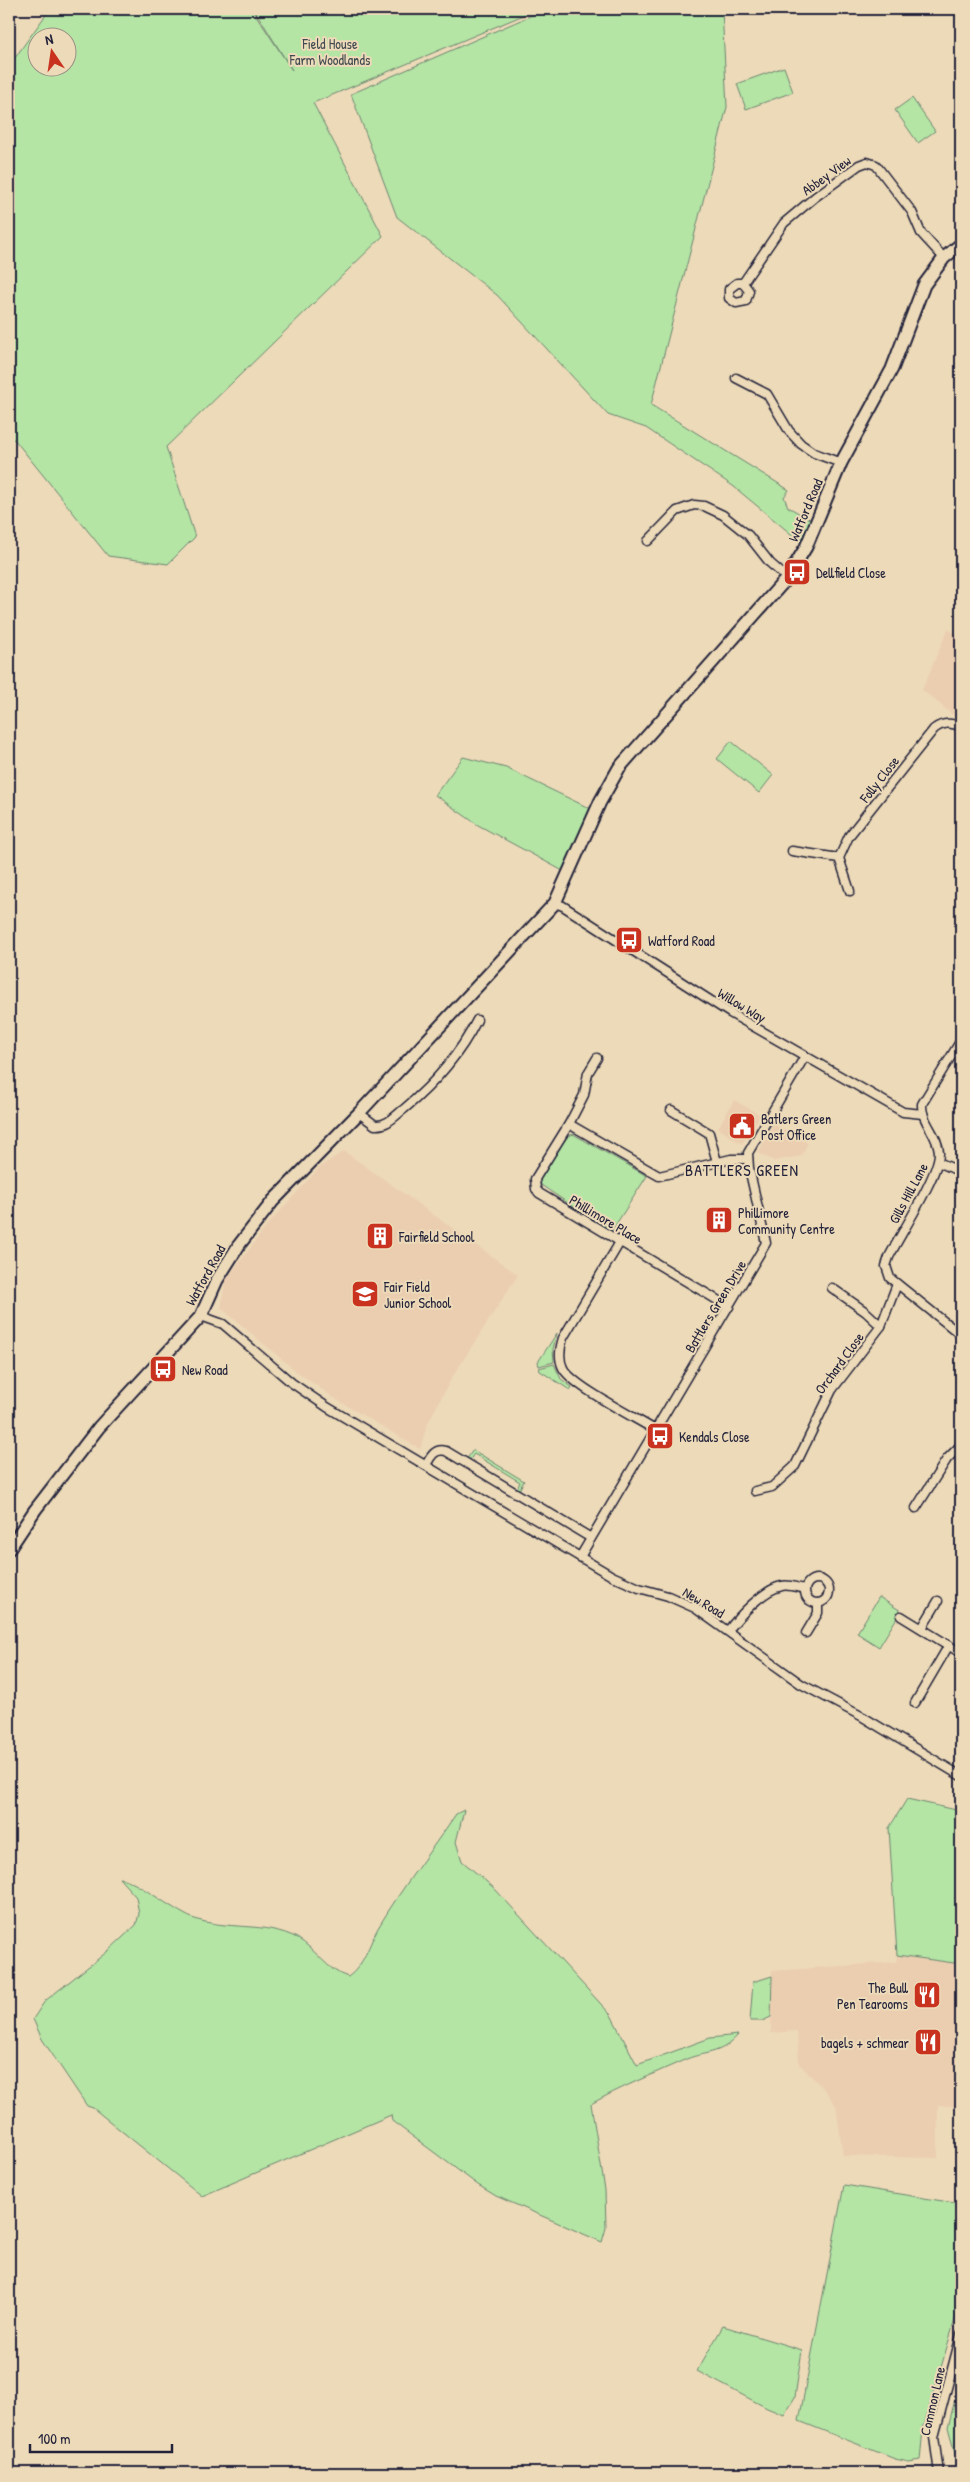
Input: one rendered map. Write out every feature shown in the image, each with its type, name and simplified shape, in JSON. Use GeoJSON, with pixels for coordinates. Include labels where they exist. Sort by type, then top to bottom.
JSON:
{"type":"FeatureCollection","features":[{"type":"Feature","properties":{"kind":"main road","name":"Watford Road"},"geometry":{"type":"LineString","coordinates":[[9,1549],[35,1510],[100,1427],[201,1316],[217,1280],[239,1244],[273,1201],[359,1113],[555,903],[600,802],[619,768],[787,578],[806,547],[841,463],[892,369],[924,285],[944,258],[961,244]]}},
{"type":"Feature","properties":{"kind":"street","name":"Abbey View"},"geometry":{"type":"LineString","coordinates":[[743,284],[784,223],[815,197],[859,165],[867,162],[876,166],[912,212],[921,233],[944,258]]}},
{"type":"Feature","properties":{"kind":"street"},"geometry":{"type":"LineString","coordinates":[[736,378],[767,394],[789,432],[801,444],[814,453],[841,463]]}},
{"type":"Feature","properties":{"kind":"street"},"geometry":{"type":"LineString","coordinates":[[648,541],[677,511],[694,505],[704,506],[723,515],[748,535],[770,562],[787,578]]}},
{"type":"Feature","properties":{"kind":"street","name":"Folly Close"},"geometry":{"type":"LineString","coordinates":[[839,858],[849,836],[934,729],[946,723],[961,727]]}},
{"type":"Feature","properties":{"kind":"street"},"geometry":{"type":"LineString","coordinates":[[792,851],[839,858],[850,892]]}},
{"type":"Feature","properties":{"kind":"street","name":"Willow Way"},"geometry":{"type":"LineString","coordinates":[[555,903],[563,906],[730,1013],[903,1112],[923,1114]]}},
{"type":"Feature","properties":{"kind":"street"},"geometry":{"type":"LineString","coordinates":[[359,1113],[374,1125],[387,1123],[428,1088],[468,1036],[477,1020]]}},
{"type":"Feature","properties":{"kind":"street"},"geometry":{"type":"LineString","coordinates":[[923,1114],[922,1104],[961,1040]]}},
{"type":"Feature","properties":{"kind":"street"},"geometry":{"type":"LineString","coordinates":[[569,1124],[659,1176],[731,1159],[748,1159],[751,1147],[805,1056]]}},
{"type":"Feature","properties":{"kind":"street","name":"Phillimore Place"},"geometry":{"type":"LineString","coordinates":[[597,1058],[588,1073],[584,1094],[569,1124],[535,1179],[536,1189],[539,1193],[729,1307]]}},
{"type":"Feature","properties":{"kind":"street"},"geometry":{"type":"LineString","coordinates":[[671,1110],[709,1133],[717,1162]]}},
{"type":"Feature","properties":{"kind":"street","name":"Gills Hill Lane"},"geometry":{"type":"LineString","coordinates":[[923,1114],[937,1143],[938,1162],[889,1257],[887,1273],[897,1284],[961,1335]]}},
{"type":"Feature","properties":{"kind":"street","name":"Battlers Green Drive"},"geometry":{"type":"LineString","coordinates":[[580,1557],[766,1243],[748,1159]]}},
{"type":"Feature","properties":{"kind":"street"},"geometry":{"type":"LineString","coordinates":[[938,1162],[961,1172]]}},
{"type":"Feature","properties":{"kind":"street"},"geometry":{"type":"LineString","coordinates":[[620,1242],[563,1338],[560,1356],[562,1367],[574,1380],[655,1430]]}},
{"type":"Feature","properties":{"kind":"street","name":"Orchard Close"},"geometry":{"type":"LineString","coordinates":[[755,1491],[772,1487],[794,1466],[832,1390],[881,1326],[897,1284]]}},
{"type":"Feature","properties":{"kind":"street"},"geometry":{"type":"LineString","coordinates":[[832,1288],[866,1312],[881,1326]]}},
{"type":"Feature","properties":{"kind":"street","name":"New Road"},"geometry":{"type":"LineString","coordinates":[[201,1316],[223,1324],[292,1383],[327,1407],[627,1583],[681,1601],[728,1631],[801,1684],[961,1776]]}},
{"type":"Feature","properties":{"kind":"street"},"geometry":{"type":"LineString","coordinates":[[916,1508],[947,1459],[961,1445]]}},
{"type":"Feature","properties":{"kind":"street"},"geometry":{"type":"LineString","coordinates":[[426,1465],[433,1453],[441,1450],[446,1451],[590,1538]]}},
{"type":"Feature","properties":{"kind":"street"},"geometry":{"type":"LineString","coordinates":[[814,1579],[825,1582],[829,1588],[828,1596],[818,1603],[810,1600],[805,1589],[808,1582],[814,1579]]}},
{"type":"Feature","properties":{"kind":"street"},"geometry":{"type":"LineString","coordinates":[[728,1631],[748,1608],[776,1588],[787,1586],[805,1589]]}},
{"type":"Feature","properties":{"kind":"street"},"geometry":{"type":"LineString","coordinates":[[922,1628],[938,1601]]}},
{"type":"Feature","properties":{"kind":"street"},"geometry":{"type":"LineString","coordinates":[[806,1633],[818,1613],[818,1603]]}},
{"type":"Feature","properties":{"kind":"street"},"geometry":{"type":"LineString","coordinates":[[901,1616],[961,1653]]}},
{"type":"Feature","properties":{"kind":"street"},"geometry":{"type":"LineString","coordinates":[[915,1703],[949,1645]]}},
{"type":"Feature","properties":{"kind":"street","name":"Common Lane"},"geometry":{"type":"LineString","coordinates":[[939,2473],[934,2436],[961,2335]]}},
{"type":"Feature","properties":{"kind":"shaded area"},"geometry":{"type":"Polygon","coordinates":[[[948,629],[961,637],[961,721],[922,690],[948,629]]]}},
{"type":"Feature","properties":{"kind":"shaded area"},"geometry":{"type":"Polygon","coordinates":[[[734,1100],[760,1115],[742,1144],[718,1128],[734,1100]]]}},
{"type":"Feature","properties":{"kind":"shaded area"},"geometry":{"type":"Polygon","coordinates":[[[774,1124],[808,1143],[801,1156],[774,1161],[758,1153],[774,1124]]]}},
{"type":"Feature","properties":{"kind":"shaded area","name":"Fair Field Junior School"},"geometry":{"type":"Polygon","coordinates":[[[344,1151],[518,1275],[451,1379],[427,1425],[420,1449],[334,1398],[296,1371],[221,1308],[225,1281],[269,1223],[320,1167],[344,1151]]]}},
{"type":"Feature","properties":{"kind":"shaded area"},"geometry":{"type":"Polygon","coordinates":[[[897,1955],[961,1964],[961,2107],[938,2105],[938,2158],[843,2156],[836,2106],[824,2089],[799,2064],[797,2031],[771,2033],[772,1971],[896,1962],[897,1955]]]}},
{"type":"Feature","properties":{"kind":"green space","name":"Field House Farm Woodlands"},"geometry":{"type":"Polygon","coordinates":[[[50,9],[252,9],[292,70],[254,9],[538,9],[313,103],[383,236],[166,447],[195,537],[168,564],[108,556],[14,439],[9,441],[9,66],[28,40],[28,78],[78,78],[78,28],[36,28],[50,9]]]}},
{"type":"Feature","properties":{"kind":"green space"},"geometry":{"type":"Polygon","coordinates":[[[546,9],[722,9],[727,107],[651,405],[789,490],[784,497],[788,507],[813,521],[802,543],[733,486],[646,428],[608,415],[497,295],[397,217],[351,94],[546,9]]]}},
{"type":"Feature","properties":{"kind":"green space"},"geometry":{"type":"Polygon","coordinates":[[[784,67],[793,92],[746,109],[737,84],[784,67]]]}},
{"type":"Feature","properties":{"kind":"green space"},"geometry":{"type":"Polygon","coordinates":[[[912,98],[935,131],[918,143],[895,110],[912,98]]]}},
{"type":"Feature","properties":{"kind":"green space"},"geometry":{"type":"Polygon","coordinates":[[[731,741],[773,775],[759,793],[717,759],[731,741]]]}},
{"type":"Feature","properties":{"kind":"green space"},"geometry":{"type":"Polygon","coordinates":[[[463,757],[506,768],[591,809],[563,871],[478,825],[435,795],[463,757]]]}},
{"type":"Feature","properties":{"kind":"green space"},"geometry":{"type":"Polygon","coordinates":[[[573,1134],[647,1176],[611,1232],[541,1185],[540,1179],[567,1137],[573,1134]]]}},
{"type":"Feature","properties":{"kind":"green space"},"geometry":{"type":"Polygon","coordinates":[[[557,1333],[553,1349],[554,1362],[539,1366],[538,1362],[557,1333]]]}},
{"type":"Feature","properties":{"kind":"green space"},"geometry":{"type":"Polygon","coordinates":[[[554,1364],[561,1379],[572,1387],[570,1390],[540,1371],[539,1368],[554,1364]]]}},
{"type":"Feature","properties":{"kind":"green space"},"geometry":{"type":"Polygon","coordinates":[[[473,1450],[524,1481],[519,1490],[517,1489],[520,1482],[474,1454],[469,1461],[467,1459],[473,1450]]]}},
{"type":"Feature","properties":{"kind":"green space"},"geometry":{"type":"Polygon","coordinates":[[[879,1597],[901,1611],[879,1647],[857,1633],[879,1597]]]}},
{"type":"Feature","properties":{"kind":"green space"},"geometry":{"type":"Polygon","coordinates":[[[907,1799],[961,1811],[961,1964],[897,1955],[889,1828],[907,1799]]]}},
{"type":"Feature","properties":{"kind":"green space"},"geometry":{"type":"Polygon","coordinates":[[[464,1810],[456,1842],[462,1861],[494,1888],[611,2015],[637,2065],[710,2038],[738,2035],[718,2050],[682,2061],[591,2104],[605,2190],[606,2228],[602,2242],[496,2196],[478,2185],[392,2121],[391,2115],[202,2196],[93,2108],[87,2106],[42,2039],[33,2019],[45,2001],[108,1951],[136,1925],[139,1914],[136,1897],[119,1878],[144,1889],[192,1918],[218,1924],[272,1930],[297,1938],[334,1970],[348,1977],[362,1961],[378,1928],[406,1885],[456,1814],[464,1810]]]}},
{"type":"Feature","properties":{"kind":"green space"},"geometry":{"type":"Polygon","coordinates":[[[772,1976],[771,2017],[762,2021],[750,2021],[753,1982],[772,1976]]]}},
{"type":"Feature","properties":{"kind":"green space"},"geometry":{"type":"Polygon","coordinates":[[[844,2185],[961,2204],[961,2299],[923,2429],[920,2460],[909,2462],[895,2459],[799,2421],[844,2185]]]}},
{"type":"Feature","properties":{"kind":"green space"},"geometry":{"type":"Polygon","coordinates":[[[723,2326],[802,2350],[795,2397],[784,2415],[697,2371],[723,2326]]]}},
{"type":"Feature","properties":{"kind":"green space"},"geometry":{"type":"Polygon","coordinates":[[[961,2376],[961,2473],[960,2473],[948,2427],[961,2376]]]}},
{"type":"Feature","properties":{"kind":"place","name":"Dellfield Close"},"geometry":{"type":"Point","coordinates":[797,572]}},
{"type":"Feature","properties":{"kind":"place","name":"Watford Road"},"geometry":{"type":"Point","coordinates":[629,940]}},
{"type":"Feature","properties":{"kind":"place","name":"Batlers Green Post Office"},"geometry":{"type":"Point","coordinates":[742,1126]}},
{"type":"Feature","properties":{"kind":"place","name":"Phillimore Community Centre"},"geometry":{"type":"Point","coordinates":[719,1220]}},
{"type":"Feature","properties":{"kind":"place","name":"Fairfield School"},"geometry":{"type":"Point","coordinates":[380,1236]}},
{"type":"Feature","properties":{"kind":"place","name":"Fair Field Junior School"},"geometry":{"type":"Point","coordinates":[365,1294]}},
{"type":"Feature","properties":{"kind":"place","name":"New Road"},"geometry":{"type":"Point","coordinates":[163,1369]}},
{"type":"Feature","properties":{"kind":"place","name":"Kendals Close"},"geometry":{"type":"Point","coordinates":[660,1436]}},
{"type":"Feature","properties":{"kind":"place","name":"The Bull Pen Tearooms"},"geometry":{"type":"Point","coordinates":[927,1995]}},
{"type":"Feature","properties":{"kind":"place","name":"bagels + schmear"},"geometry":{"type":"Point","coordinates":[928,2042]}},
{"type":"Feature","properties":{"kind":"district","name":"BATTLERS GREEN"},"geometry":{"type":"Point","coordinates":[742,1170]}}]}
